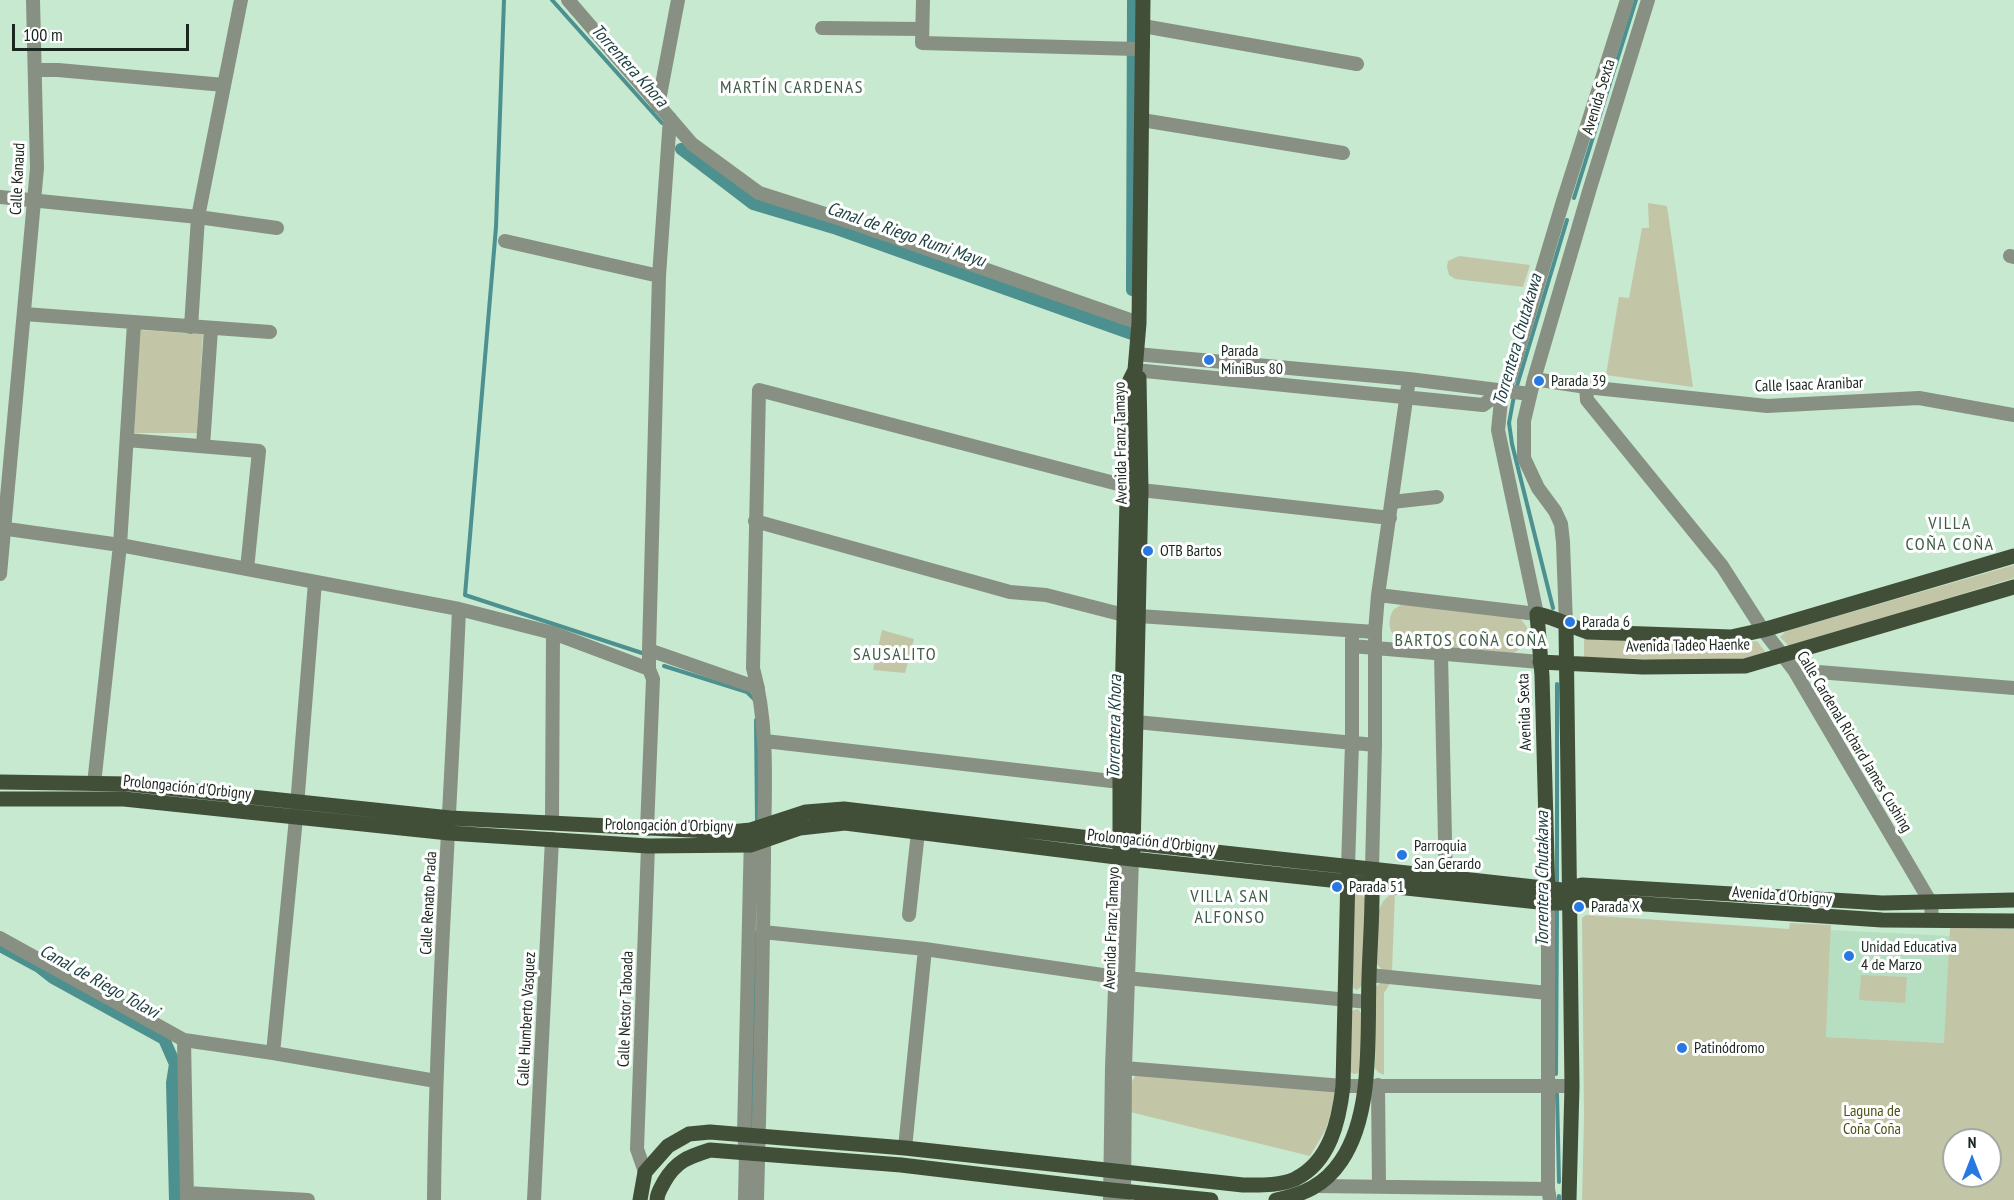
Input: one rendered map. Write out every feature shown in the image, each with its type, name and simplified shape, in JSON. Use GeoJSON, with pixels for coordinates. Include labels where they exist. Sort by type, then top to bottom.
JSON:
{"type":"FeatureCollection","features":[{"type":"Feature","properties":{"kind":"main road","name":"Avenida Franz Tamayo"},"geometry":{"type":"LineString","coordinates":[[1127,842],[1120,782],[1140,380],[1135,370],[1139,323],[1143,0]]}},
{"type":"Feature","properties":{"kind":"main road","name":"Avenida Tadeo Haenke"},"geometry":{"type":"LineString","coordinates":[[1550,618],[1588,632],[1731,637],[1763,630],[2014,556]]}},
{"type":"Feature","properties":{"kind":"main road","name":"Avenida Tadeo Haenke"},"geometry":{"type":"LineString","coordinates":[[1554,663],[1643,667],[1745,666],[2014,587]]}},
{"type":"Feature","properties":{"kind":"main road","name":"Avenida Franz Tamayo"},"geometry":{"type":"LineString","coordinates":[[1126,858],[1136,722],[1130,616]]}},
{"type":"Feature","properties":{"kind":"main road","name":"Avenida Sexta"},"geometry":{"type":"LineString","coordinates":[[1550,618],[1554,663],[1558,895],[1558,1086],[1569,1200]]}},
{"type":"Feature","properties":{"kind":"main road","name":"Avenida Sexta"},"geometry":{"type":"LineString","coordinates":[[1550,618],[1554,663],[1558,895]]}},
{"type":"Feature","properties":{"kind":"main road","name":"Prolongación d'Orbigny"},"geometry":{"type":"LineString","coordinates":[[0,782],[129,784],[296,810]]}},
{"type":"Feature","properties":{"kind":"main road","name":"Prolongación d'Orbigny"},"geometry":{"type":"LineString","coordinates":[[0,799],[124,799],[296,810],[450,825],[552,839],[648,846],[844,824],[1126,858],[1372,876],[1558,895]]}},
{"type":"Feature","properties":{"kind":"main road","name":"Prolongación d'Orbigny"},"geometry":{"type":"LineString","coordinates":[[450,825],[552,824],[757,835],[806,812],[844,808],[1127,842],[1348,874]]}},
{"type":"Feature","properties":{"kind":"main road"},"geometry":{"type":"LineString","coordinates":[[640,1200],[645,1172],[668,1146],[688,1134],[710,1132],[905,1148],[1243,1185],[1264,1185],[1293,1180],[1305,1173],[1318,1160],[1330,1142],[1338,1121],[1343,1086],[1348,874]]}},
{"type":"Feature","properties":{"kind":"main road"},"geometry":{"type":"LineString","coordinates":[[1276,1200],[1297,1196],[1318,1186],[1342,1161],[1372,1086],[1368,1002],[1372,876]]}},
{"type":"Feature","properties":{"kind":"main road","name":"Avenida d'Orbigny"},"geometry":{"type":"LineString","coordinates":[[1558,895],[1594,886],[1882,903],[2014,900]]}},
{"type":"Feature","properties":{"kind":"main road","name":"Avenida d'Orbigny"},"geometry":{"type":"LineString","coordinates":[[1558,895],[1882,920],[2014,921]]}},
{"type":"Feature","properties":{"kind":"main road"},"geometry":{"type":"LineString","coordinates":[[657,1200],[657,1194],[672,1168],[689,1157],[710,1150],[901,1165],[1117,1196],[1210,1200]]}},
{"type":"Feature","properties":{"kind":"street","name":"Calle Kanaud"},"geometry":{"type":"LineString","coordinates":[[0,574],[37,168],[33,0]]}},
{"type":"Feature","properties":{"kind":"street"},"geometry":{"type":"LineString","coordinates":[[191,327],[198,217],[241,0]]}},
{"type":"Feature","properties":{"kind":"street"},"geometry":{"type":"LineString","coordinates":[[568,0],[692,144],[759,193],[850,222],[1139,323]]}},
{"type":"Feature","properties":{"kind":"street"},"geometry":{"type":"LineString","coordinates":[[658,106],[678,0]]}},
{"type":"Feature","properties":{"kind":"street"},"geometry":{"type":"LineString","coordinates":[[923,0],[922,44],[1136,49],[1143,46]]}},
{"type":"Feature","properties":{"kind":"street","name":"Avenida Sexta"},"geometry":{"type":"LineString","coordinates":[[1550,618],[1498,430],[1515,392],[1534,379],[1572,203],[1628,0]]}},
{"type":"Feature","properties":{"kind":"street","name":"Avenida Sexta"},"geometry":{"type":"LineString","coordinates":[[1550,618],[1563,542],[1561,524],[1555,511],[1538,488],[1524,458],[1524,421],[1510,378],[1648,0]]}},
{"type":"Feature","properties":{"kind":"street"},"geometry":{"type":"LineString","coordinates":[[1143,26],[1357,64]]}},
{"type":"Feature","properties":{"kind":"street"},"geometry":{"type":"LineString","coordinates":[[822,28],[922,28]]}},
{"type":"Feature","properties":{"kind":"street"},"geometry":{"type":"LineString","coordinates":[[35,70],[58,70],[224,85]]}},
{"type":"Feature","properties":{"kind":"street"},"geometry":{"type":"LineString","coordinates":[[647,829],[653,679],[650,669],[650,650],[659,276],[670,118]]}},
{"type":"Feature","properties":{"kind":"street"},"geometry":{"type":"LineString","coordinates":[[1142,120],[1342,153]]}},
{"type":"Feature","properties":{"kind":"street"},"geometry":{"type":"LineString","coordinates":[[0,197],[198,217],[277,228]]}},
{"type":"Feature","properties":{"kind":"street"},"geometry":{"type":"LineString","coordinates":[[505,241],[659,276]]}},
{"type":"Feature","properties":{"kind":"street"},"geometry":{"type":"LineString","coordinates":[[24,314],[270,332]]}},
{"type":"Feature","properties":{"kind":"street"},"geometry":{"type":"LineString","coordinates":[[94,784],[120,544],[134,323]]}},
{"type":"Feature","properties":{"kind":"street"},"geometry":{"type":"LineString","coordinates":[[203,446],[211,329]]}},
{"type":"Feature","properties":{"kind":"street"},"geometry":{"type":"LineString","coordinates":[[1136,354],[1409,379],[1515,392]]}},
{"type":"Feature","properties":{"kind":"street"},"geometry":{"type":"LineString","coordinates":[[1135,370],[1483,405],[1515,392]]}},
{"type":"Feature","properties":{"kind":"street"},"geometry":{"type":"LineString","coordinates":[[1372,876],[1375,632],[1378,595],[1409,379]]}},
{"type":"Feature","properties":{"kind":"street","name":"Calle Isaac Aranibar"},"geometry":{"type":"LineString","coordinates":[[1534,379],[1586,387],[1767,406],[1919,398],[2014,416]]}},
{"type":"Feature","properties":{"kind":"street","name":"Calle Cardenal Richard James Cushing"},"geometry":{"type":"LineString","coordinates":[[1586,387],[1587,400],[1722,566],[1763,630],[1794,670],[1931,903],[1932,920]]}},
{"type":"Feature","properties":{"kind":"street"},"geometry":{"type":"LineString","coordinates":[[757,1200],[751,1136],[757,835],[765,741],[753,668],[759,390],[1135,488],[1390,518]]}},
{"type":"Feature","properties":{"kind":"street"},"geometry":{"type":"LineString","coordinates":[[127,440],[259,451],[247,569]]}},
{"type":"Feature","properties":{"kind":"street"},"geometry":{"type":"LineString","coordinates":[[1392,502],[1437,497]]}},
{"type":"Feature","properties":{"kind":"street"},"geometry":{"type":"LineString","coordinates":[[755,521],[1010,592],[1046,595],[1130,616],[1375,632]]}},
{"type":"Feature","properties":{"kind":"street"},"geometry":{"type":"LineString","coordinates":[[3,528],[120,544],[459,609],[553,633],[650,669]]}},
{"type":"Feature","properties":{"kind":"street"},"geometry":{"type":"LineString","coordinates":[[273,1053],[315,582]]}},
{"type":"Feature","properties":{"kind":"street","name":"Avenida Tadeo Haenke"},"geometry":{"type":"LineString","coordinates":[[1378,595],[1550,618]]}},
{"type":"Feature","properties":{"kind":"street","name":"Calle Renato Prada"},"geometry":{"type":"LineString","coordinates":[[434,1200],[436,1081],[459,609]]}},
{"type":"Feature","properties":{"kind":"street"},"geometry":{"type":"LineString","coordinates":[[1348,874],[1352,743],[1352,631]]}},
{"type":"Feature","properties":{"kind":"street"},"geometry":{"type":"LineString","coordinates":[[552,824],[553,633]]}},
{"type":"Feature","properties":{"kind":"street","name":"Avenida Tadeo Haenke"},"geometry":{"type":"LineString","coordinates":[[1352,646],[1554,663]]}},
{"type":"Feature","properties":{"kind":"street"},"geometry":{"type":"LineString","coordinates":[[650,650],[758,688]]}},
{"type":"Feature","properties":{"kind":"street"},"geometry":{"type":"LineString","coordinates":[[1441,654],[1446,885]]}},
{"type":"Feature","properties":{"kind":"street"},"geometry":{"type":"LineString","coordinates":[[1794,670],[2014,688]]}},
{"type":"Feature","properties":{"kind":"street"},"geometry":{"type":"LineString","coordinates":[[1136,722],[1375,745]]}},
{"type":"Feature","properties":{"kind":"street"},"geometry":{"type":"LineString","coordinates":[[765,741],[1120,782]]}},
{"type":"Feature","properties":{"kind":"street"},"geometry":{"type":"LineString","coordinates":[[909,915],[918,832]]}},
{"type":"Feature","properties":{"kind":"street"},"geometry":{"type":"LineString","coordinates":[[751,1136],[763,932],[757,835]]}},
{"type":"Feature","properties":{"kind":"street","name":"Calle Humberto Vasquez"},"geometry":{"type":"LineString","coordinates":[[534,1200],[552,839]]}},
{"type":"Feature","properties":{"kind":"street","name":"Calle Nestor Taboada"},"geometry":{"type":"LineString","coordinates":[[645,1172],[637,1149],[648,846]]}},
{"type":"Feature","properties":{"kind":"street","name":"Avenida Franz Tamayo"},"geometry":{"type":"LineString","coordinates":[[1117,1196],[1126,858]]}},
{"type":"Feature","properties":{"kind":"street","name":"Avenida Sexta"},"geometry":{"type":"LineString","coordinates":[[1549,1195],[1558,1086],[1548,993],[1558,895]]}},
{"type":"Feature","properties":{"kind":"street"},"geometry":{"type":"LineString","coordinates":[[763,932],[925,950],[1122,977],[1368,1002]]}},
{"type":"Feature","properties":{"kind":"street"},"geometry":{"type":"LineString","coordinates":[[0,938],[184,1040],[436,1081]]}},
{"type":"Feature","properties":{"kind":"street"},"geometry":{"type":"LineString","coordinates":[[905,1148],[925,950]]}},
{"type":"Feature","properties":{"kind":"street"},"geometry":{"type":"LineString","coordinates":[[1369,975],[1548,993]]}},
{"type":"Feature","properties":{"kind":"street"},"geometry":{"type":"LineString","coordinates":[[184,1040],[187,1197],[308,1200]]}},
{"type":"Feature","properties":{"kind":"street"},"geometry":{"type":"LineString","coordinates":[[1119,1067],[1343,1086],[1558,1086]]}},
{"type":"Feature","properties":{"kind":"street"},"geometry":{"type":"LineString","coordinates":[[1372,1086],[1386,1191]]}},
{"type":"Feature","properties":{"kind":"street"},"geometry":{"type":"LineString","coordinates":[[745,1200],[752,1152]]}},
{"type":"Feature","properties":{"kind":"street"},"geometry":{"type":"LineString","coordinates":[[1318,1186],[1410,1193],[1549,1195]]}},
{"type":"Feature","properties":{"kind":"shaded area"},"geometry":{"type":"Polygon","coordinates":[[[1831,930],[1950,936],[1945,1043],[1826,1037],[1831,930]]]}},
{"type":"Feature","properties":{"kind":"green space"},"geometry":{"type":"Polygon","coordinates":[[[1648,203],[1667,206],[1693,387],[1606,375],[1619,297],[1629,298],[1642,228],[1649,228],[1648,203]]]}},
{"type":"Feature","properties":{"kind":"green space"},"geometry":{"type":"Polygon","coordinates":[[[1459,256],[1530,265],[1523,287],[1455,279],[1449,275],[1448,261],[1459,256]]]}},
{"type":"Feature","properties":{"kind":"green space"},"geometry":{"type":"Polygon","coordinates":[[[139,330],[203,334],[197,433],[134,433],[139,330]]]}},
{"type":"Feature","properties":{"kind":"green space"},"geometry":{"type":"Polygon","coordinates":[[[2014,565],[2014,578],[1790,647],[1780,637],[1786,631],[2014,565]]]}},
{"type":"Feature","properties":{"kind":"green space"},"geometry":{"type":"Polygon","coordinates":[[[1404,603],[1517,617],[1526,626],[1528,636],[1523,646],[1513,653],[1400,643],[1391,631],[1389,623],[1394,609],[1404,603]]]}},
{"type":"Feature","properties":{"kind":"green space"},"geometry":{"type":"Polygon","coordinates":[[[882,630],[914,639],[905,673],[873,670],[882,630]]]}},
{"type":"Feature","properties":{"kind":"green space"},"geometry":{"type":"Polygon","coordinates":[[[1584,637],[1693,645],[1757,641],[1766,653],[1730,662],[1584,657],[1584,637]]]}},
{"type":"Feature","properties":{"kind":"green space"},"geometry":{"type":"Polygon","coordinates":[[[1355,893],[1365,898],[1363,985],[1357,990],[1353,988],[1352,896],[1355,893]]]}},
{"type":"Feature","properties":{"kind":"green space"},"geometry":{"type":"Polygon","coordinates":[[[1395,893],[1392,970],[1382,970],[1377,964],[1378,913],[1387,897],[1395,893]]]}},
{"type":"Feature","properties":{"kind":"green space","name":"Laguna de Coña Coña"},"geometry":{"type":"Polygon","coordinates":[[[1586,915],[1789,929],[1790,923],[1831,925],[1826,1037],[1944,1043],[1950,928],[2014,929],[2014,1200],[1582,1200],[1584,1116],[1582,918],[1586,915]]]}},
{"type":"Feature","properties":{"kind":"green space"},"geometry":{"type":"Polygon","coordinates":[[[1861,975],[1907,977],[1905,1003],[1859,1000],[1861,975]]]}},
{"type":"Feature","properties":{"kind":"green space"},"geometry":{"type":"Polygon","coordinates":[[[1382,981],[1391,982],[1384,993],[1384,1075],[1375,1068],[1376,987],[1382,981]]]}},
{"type":"Feature","properties":{"kind":"green space"},"geometry":{"type":"Polygon","coordinates":[[[1358,1009],[1362,1014],[1361,1069],[1359,1073],[1354,1074],[1350,1072],[1351,1011],[1358,1009]]]}},
{"type":"Feature","properties":{"kind":"green space"},"geometry":{"type":"Polygon","coordinates":[[[1137,1073],[1332,1091],[1336,1096],[1326,1129],[1310,1156],[1130,1112],[1131,1083],[1137,1073]]]}},
{"type":"Feature","properties":{"kind":"waterway"},"geometry":{"type":"LineString","coordinates":[[504,0],[496,227],[465,595],[642,653]]}},
{"type":"Feature","properties":{"kind":"waterway","name":"Torrentera Khora"},"geometry":{"type":"LineString","coordinates":[[552,0],[662,123]]}},
{"type":"Feature","properties":{"kind":"waterway"},"geometry":{"type":"LineString","coordinates":[[1132,290],[1133,0]]}},
{"type":"Feature","properties":{"kind":"waterway","name":"Torrentera Chutakawa"},"geometry":{"type":"LineString","coordinates":[[1574,198],[1636,0]]}},
{"type":"Feature","properties":{"kind":"waterway","name":"Canal de Riego Rumi Mayu"},"geometry":{"type":"LineString","coordinates":[[681,149],[753,204],[837,229],[1132,334],[1132,320]]}},
{"type":"Feature","properties":{"kind":"waterway","name":"Torrentera Chutakawa"},"geometry":{"type":"LineString","coordinates":[[1516,389],[1567,220]]}},
{"type":"Feature","properties":{"kind":"waterway","name":"Torrentera Chutakawa"},"geometry":{"type":"LineString","coordinates":[[1514,396],[1509,423],[1512,444],[1553,608]]}},
{"type":"Feature","properties":{"kind":"waterway"},"geometry":{"type":"LineString","coordinates":[[664,666],[747,692],[756,701]]}},
{"type":"Feature","properties":{"kind":"waterway","name":"Torrentera Chutakawa"},"geometry":{"type":"LineString","coordinates":[[1557,684],[1557,887]]}},
{"type":"Feature","properties":{"kind":"waterway"},"geometry":{"type":"LineString","coordinates":[[756,720],[757,822]]}},
{"type":"Feature","properties":{"kind":"waterway","name":"Torrentera Chutakawa"},"geometry":{"type":"LineString","coordinates":[[1556,1074],[1557,906]]}},
{"type":"Feature","properties":{"kind":"waterway"},"geometry":{"type":"LineString","coordinates":[[752,1127],[755,933]]}},
{"type":"Feature","properties":{"kind":"waterway","name":"Canal de Riego Tolavi"},"geometry":{"type":"LineString","coordinates":[[0,946],[164,1039],[175,1064],[172,1083],[175,1200]]}},
{"type":"Feature","properties":{"kind":"waterway","name":"Torrentera Chutakawa"},"geometry":{"type":"LineString","coordinates":[[1557,1094],[1559,1182]]}},
{"type":"Feature","properties":{"kind":"waterway"},"geometry":{"type":"LineString","coordinates":[[1117,1163],[1118,1149]]}},
{"type":"Feature","properties":{"kind":"place","name":"Parada MiniBus 80"},"geometry":{"type":"Point","coordinates":[1209,360]}},
{"type":"Feature","properties":{"kind":"place","name":"Parada 39"},"geometry":{"type":"Point","coordinates":[1539,381]}},
{"type":"Feature","properties":{"kind":"place","name":"OTB Bartos"},"geometry":{"type":"Point","coordinates":[1148,551]}},
{"type":"Feature","properties":{"kind":"place","name":"Parada 6"},"geometry":{"type":"Point","coordinates":[1570,622]}},
{"type":"Feature","properties":{"kind":"place","name":"Parroquia San Gerardo"},"geometry":{"type":"Point","coordinates":[1402,855]}},
{"type":"Feature","properties":{"kind":"place","name":"Parada 51"},"geometry":{"type":"Point","coordinates":[1337,887]}},
{"type":"Feature","properties":{"kind":"place","name":"Parada X"},"geometry":{"type":"Point","coordinates":[1579,907]}},
{"type":"Feature","properties":{"kind":"place","name":"Unidad Educativa 4 de Marzo"},"geometry":{"type":"Point","coordinates":[1849,956]}},
{"type":"Feature","properties":{"kind":"place","name":"Patinódromo"},"geometry":{"type":"Point","coordinates":[1682,1048]}},
{"type":"Feature","properties":{"kind":"district","name":"MARTÍN CARDENAS"},"geometry":{"type":"Point","coordinates":[792,88]}},
{"type":"Feature","properties":{"kind":"district","name":"VILLA COÑA COÑA"},"geometry":{"type":"Point","coordinates":[1950,534]}},
{"type":"Feature","properties":{"kind":"district","name":"BARTOS COÑA COÑA"},"geometry":{"type":"Point","coordinates":[1471,641]}},
{"type":"Feature","properties":{"kind":"district","name":"SAUSALITO"},"geometry":{"type":"Point","coordinates":[895,655]}},
{"type":"Feature","properties":{"kind":"district","name":"VILLA SAN ALFONSO"},"geometry":{"type":"Point","coordinates":[1230,907]}}]}
